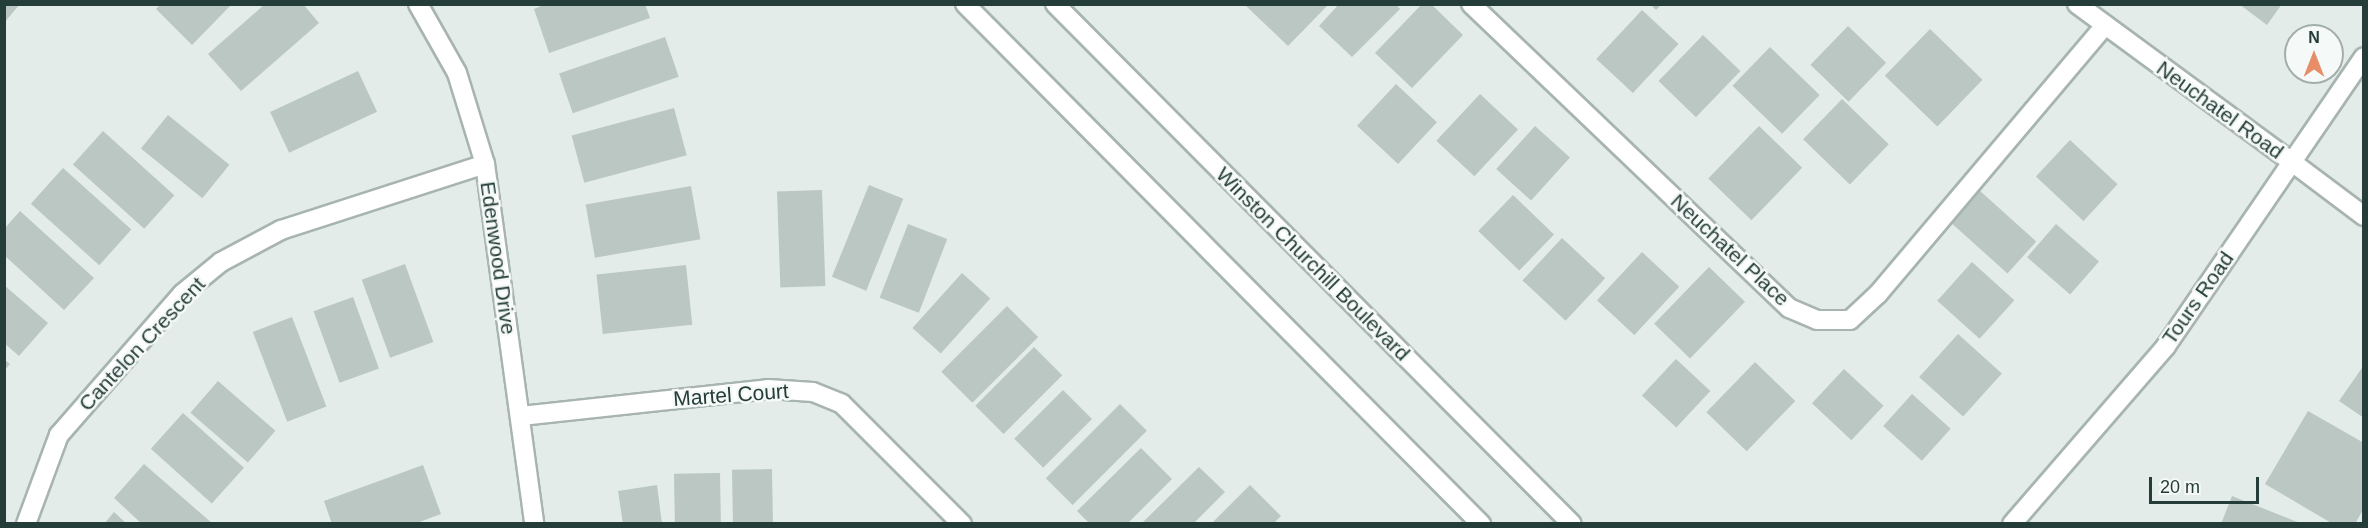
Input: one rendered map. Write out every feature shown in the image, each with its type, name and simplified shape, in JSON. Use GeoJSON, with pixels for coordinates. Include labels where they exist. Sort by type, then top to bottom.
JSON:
{"type":"FeatureCollection","features":[{"type":"Feature","properties":{"kind":"street","name":"Edenwood Drive"},"geometry":{"type":"LineString","coordinates":[[418,4],[457,73],[485,165],[534,524]]}},
{"type":"Feature","properties":{"kind":"street"},"geometry":{"type":"LineString","coordinates":[[964,4],[1481,524]]}},
{"type":"Feature","properties":{"kind":"street","name":"Winston Churchill Boulevard"},"geometry":{"type":"LineString","coordinates":[[1055,4],[1572,524]]}},
{"type":"Feature","properties":{"kind":"street","name":"Neuchatel Place"},"geometry":{"type":"LineString","coordinates":[[1472,4],[1790,308],[1817,320],[1850,320],[1878,294],[2105,25]]}},
{"type":"Feature","properties":{"kind":"street","name":"Neuchatel Road"},"geometry":{"type":"LineString","coordinates":[[2077,4],[2364,216]]}},
{"type":"Feature","properties":{"kind":"street","name":"Tours Road"},"geometry":{"type":"LineString","coordinates":[[2013,524],[2166,346],[2364,57]]}},
{"type":"Feature","properties":{"kind":"street","name":"Cantelon Crescent"},"geometry":{"type":"LineString","coordinates":[[26,524],[59,435],[182,294],[221,262],[281,230],[485,165]]}},
{"type":"Feature","properties":{"kind":"street","name":"Martel Court"},"geometry":{"type":"LineString","coordinates":[[521,416],[768,389],[813,392],[842,404],[962,524]]}},
{"type":"Feature","properties":{"kind":"building"},"geometry":{"type":"Polygon","coordinates":[[[4,4],[20,4],[4,23],[4,4]]]}},
{"type":"Feature","properties":{"kind":"building"},"geometry":{"type":"Polygon","coordinates":[[[161,4],[232,4],[192,45],[156,9],[161,4]]]}},
{"type":"Feature","properties":{"kind":"building"},"geometry":{"type":"Polygon","coordinates":[[[265,4],[303,4],[319,23],[241,91],[208,54],[265,4]]]}},
{"type":"Feature","properties":{"kind":"building"},"geometry":{"type":"Polygon","coordinates":[[[546,4],[645,4],[650,18],[549,53],[534,9],[546,4]]]}},
{"type":"Feature","properties":{"kind":"building"},"geometry":{"type":"Polygon","coordinates":[[[1339,4],[1396,4],[1400,9],[1352,57],[1319,26],[1339,4]]]}},
{"type":"Feature","properties":{"kind":"building"},"geometry":{"type":"Polygon","coordinates":[[[1422,4],[1431,4],[1463,35],[1412,88],[1375,53],[1422,4]]]}},
{"type":"Feature","properties":{"kind":"building"},"geometry":{"type":"Polygon","coordinates":[[[1650,4],[1662,4],[1656,10],[1650,4]]]}},
{"type":"Feature","properties":{"kind":"building"},"geometry":{"type":"Polygon","coordinates":[[[2239,4],[2282,4],[2267,25],[2239,4]]]}},
{"type":"Feature","properties":{"kind":"building"},"geometry":{"type":"Polygon","coordinates":[[[1245,5],[1328,5],[1288,46],[1245,5]]]}},
{"type":"Feature","properties":{"kind":"building"},"geometry":{"type":"Polygon","coordinates":[[[1642,10],[1679,44],[1633,93],[1596,59],[1642,10]]]}},
{"type":"Feature","properties":{"kind":"building"},"geometry":{"type":"Polygon","coordinates":[[[1848,26],[1886,63],[1849,102],[1810,65],[1848,26]]]}},
{"type":"Feature","properties":{"kind":"building"},"geometry":{"type":"Polygon","coordinates":[[[1930,29],[1983,80],[1937,126],[1885,76],[1930,29]]]}},
{"type":"Feature","properties":{"kind":"building"},"geometry":{"type":"Polygon","coordinates":[[[1703,35],[1740,71],[1696,117],[1659,81],[1703,35]]]}},
{"type":"Feature","properties":{"kind":"building"},"geometry":{"type":"Polygon","coordinates":[[[665,37],[679,77],[573,113],[559,73],[665,37]]]}},
{"type":"Feature","properties":{"kind":"building"},"geometry":{"type":"Polygon","coordinates":[[[1770,47],[1820,95],[1782,134],[1732,86],[1770,47]]]}},
{"type":"Feature","properties":{"kind":"building"},"geometry":{"type":"Polygon","coordinates":[[[358,71],[377,112],[289,153],[270,112],[358,71]]]}},
{"type":"Feature","properties":{"kind":"building"},"geometry":{"type":"Polygon","coordinates":[[[1396,84],[1437,122],[1398,164],[1357,126],[1396,84]]]}},
{"type":"Feature","properties":{"kind":"building"},"geometry":{"type":"Polygon","coordinates":[[[1480,94],[1518,129],[1474,176],[1436,141],[1480,94]]]}},
{"type":"Feature","properties":{"kind":"building"},"geometry":{"type":"Polygon","coordinates":[[[1842,99],[1889,144],[1850,184],[1803,139],[1842,99]]]}},
{"type":"Feature","properties":{"kind":"building"},"geometry":{"type":"Polygon","coordinates":[[[674,108],[687,155],[584,183],[572,135],[674,108]]]}},
{"type":"Feature","properties":{"kind":"building"},"geometry":{"type":"Polygon","coordinates":[[[168,115],[229,165],[202,198],[141,148],[168,115]]]}},
{"type":"Feature","properties":{"kind":"building"},"geometry":{"type":"Polygon","coordinates":[[[1535,126],[1570,157],[1531,201],[1496,169],[1535,126]]]}},
{"type":"Feature","properties":{"kind":"building"},"geometry":{"type":"Polygon","coordinates":[[[1759,126],[1802,168],[1751,220],[1708,179],[1759,126]]]}},
{"type":"Feature","properties":{"kind":"building"},"geometry":{"type":"Polygon","coordinates":[[[103,131],[174,195],[144,229],[73,164],[103,131]]]}},
{"type":"Feature","properties":{"kind":"building"},"geometry":{"type":"Polygon","coordinates":[[[2070,140],[2118,184],[2083,221],[2036,177],[2070,140]]]}},
{"type":"Feature","properties":{"kind":"building"},"geometry":{"type":"Polygon","coordinates":[[[63,168],[131,230],[99,265],[31,204],[63,168]]]}},
{"type":"Feature","properties":{"kind":"building"},"geometry":{"type":"Polygon","coordinates":[[[869,185],[903,199],[866,291],[832,277],[869,185]]]}},
{"type":"Feature","properties":{"kind":"building"},"geometry":{"type":"Polygon","coordinates":[[[691,186],[700,239],[595,258],[586,205],[691,186]]]}},
{"type":"Feature","properties":{"kind":"building"},"geometry":{"type":"Polygon","coordinates":[[[822,190],[825,286],[780,288],[777,192],[822,190]]]}},
{"type":"Feature","properties":{"kind":"building"},"geometry":{"type":"Polygon","coordinates":[[[1979,190],[2036,242],[2007,273],[1950,222],[1979,190]]]}},
{"type":"Feature","properties":{"kind":"building"},"geometry":{"type":"Polygon","coordinates":[[[1513,195],[1554,235],[1519,271],[1478,231],[1513,195]]]}},
{"type":"Feature","properties":{"kind":"building"},"geometry":{"type":"Polygon","coordinates":[[[20,211],[94,278],[64,310],[4,255],[4,229],[20,211]]]}},
{"type":"Feature","properties":{"kind":"building"},"geometry":{"type":"Polygon","coordinates":[[[908,224],[947,239],[919,313],[880,298],[908,224]]]}},
{"type":"Feature","properties":{"kind":"building"},"geometry":{"type":"Polygon","coordinates":[[[2056,224],[2099,261],[2070,295],[2027,257],[2056,224]]]}},
{"type":"Feature","properties":{"kind":"building"},"geometry":{"type":"Polygon","coordinates":[[[1562,238],[1605,278],[1566,321],[1522,280],[1562,238]]]}},
{"type":"Feature","properties":{"kind":"building"},"geometry":{"type":"Polygon","coordinates":[[[1642,252],[1679,287],[1634,335],[1597,300],[1642,252]]]}},
{"type":"Feature","properties":{"kind":"building"},"geometry":{"type":"Polygon","coordinates":[[[1972,262],[2014,300],[1980,339],[1937,301],[1972,262]]]}},
{"type":"Feature","properties":{"kind":"building"},"geometry":{"type":"Polygon","coordinates":[[[405,264],[433,342],[390,358],[362,280],[405,264]]]}},
{"type":"Feature","properties":{"kind":"building"},"geometry":{"type":"Polygon","coordinates":[[[686,265],[692,325],[603,334],[596,274],[686,265]]]}},
{"type":"Feature","properties":{"kind":"building"},"geometry":{"type":"Polygon","coordinates":[[[1709,267],[1745,302],[1690,359],[1654,324],[1709,267]]]}},
{"type":"Feature","properties":{"kind":"building"},"geometry":{"type":"Polygon","coordinates":[[[962,273],[990,298],[941,353],[912,328],[962,273]]]}},
{"type":"Feature","properties":{"kind":"building"},"geometry":{"type":"Polygon","coordinates":[[[4,285],[48,323],[19,356],[4,343],[4,285]]]}},
{"type":"Feature","properties":{"kind":"building"},"geometry":{"type":"Polygon","coordinates":[[[353,297],[379,368],[340,383],[314,311],[353,297]]]}},
{"type":"Feature","properties":{"kind":"building"},"geometry":{"type":"Polygon","coordinates":[[[1007,306],[1038,337],[972,403],[941,372],[1007,306]]]}},
{"type":"Feature","properties":{"kind":"building"},"geometry":{"type":"Polygon","coordinates":[[[292,317],[326,407],[287,422],[253,332],[292,317]]]}},
{"type":"Feature","properties":{"kind":"building"},"geometry":{"type":"Polygon","coordinates":[[[1958,334],[2002,373],[1963,417],[1919,377],[1958,334]]]}},
{"type":"Feature","properties":{"kind":"building"},"geometry":{"type":"Polygon","coordinates":[[[1034,347],[1062,375],[1004,434],[975,406],[1034,347]]]}},
{"type":"Feature","properties":{"kind":"building"},"geometry":{"type":"Polygon","coordinates":[[[4,359],[10,364],[4,371],[4,359]]]}},
{"type":"Feature","properties":{"kind":"building"},"geometry":{"type":"Polygon","coordinates":[[[1676,359],[1710,391],[1676,428],[1642,396],[1676,359]]]}},
{"type":"Feature","properties":{"kind":"building"},"geometry":{"type":"Polygon","coordinates":[[[1755,362],[1795,401],[1747,451],[1706,412],[1755,362]]]}},
{"type":"Feature","properties":{"kind":"building"},"geometry":{"type":"Polygon","coordinates":[[[2364,365],[2364,418],[2339,401],[2364,365]]]}},
{"type":"Feature","properties":{"kind":"building"},"geometry":{"type":"Polygon","coordinates":[[[1844,369],[1883,406],[1851,440],[1812,403],[1844,369]]]}},
{"type":"Feature","properties":{"kind":"building"},"geometry":{"type":"Polygon","coordinates":[[[218,381],[275,431],[248,463],[190,413],[218,381]]]}},
{"type":"Feature","properties":{"kind":"building"},"geometry":{"type":"Polygon","coordinates":[[[1063,390],[1092,419],[1043,468],[1014,439],[1063,390]]]}},
{"type":"Feature","properties":{"kind":"building"},"geometry":{"type":"Polygon","coordinates":[[[1912,394],[1951,429],[1922,461],[1883,426],[1912,394]]]}},
{"type":"Feature","properties":{"kind":"building"},"geometry":{"type":"Polygon","coordinates":[[[1120,404],[1147,431],[1073,505],[1046,478],[1120,404]]]}},
{"type":"Feature","properties":{"kind":"building"},"geometry":{"type":"Polygon","coordinates":[[[2308,411],[2364,443],[2364,508],[2355,524],[2333,524],[2265,484],[2308,411]]]}},
{"type":"Feature","properties":{"kind":"building"},"geometry":{"type":"Polygon","coordinates":[[[183,413],[244,468],[212,504],[151,449],[183,413]]]}},
{"type":"Feature","properties":{"kind":"building"},"geometry":{"type":"Polygon","coordinates":[[[1141,448],[1172,479],[1127,524],[1090,524],[1077,511],[1141,448]]]}},
{"type":"Feature","properties":{"kind":"building"},"geometry":{"type":"Polygon","coordinates":[[[144,464],[213,524],[142,524],[114,498],[144,464]]]}},
{"type":"Feature","properties":{"kind":"building"},"geometry":{"type":"Polygon","coordinates":[[[423,465],[441,514],[414,524],[332,524],[324,501],[423,465]]]}},
{"type":"Feature","properties":{"kind":"building"},"geometry":{"type":"Polygon","coordinates":[[[1199,467],[1225,492],[1193,524],[1141,524],[1199,467]]]}},
{"type":"Feature","properties":{"kind":"building"},"geometry":{"type":"Polygon","coordinates":[[[772,469],[773,524],[733,524],[732,470],[772,469]]]}},
{"type":"Feature","properties":{"kind":"building"},"geometry":{"type":"Polygon","coordinates":[[[720,473],[721,524],[675,524],[674,474],[720,473]]]}},
{"type":"Feature","properties":{"kind":"building"},"geometry":{"type":"Polygon","coordinates":[[[657,485],[662,524],[623,524],[618,491],[657,485]]]}},
{"type":"Feature","properties":{"kind":"building"},"geometry":{"type":"Polygon","coordinates":[[[1250,485],[1281,516],[1273,524],[1211,524],[1250,485]]]}},
{"type":"Feature","properties":{"kind":"building"},"geometry":{"type":"Polygon","coordinates":[[[2232,496],[2300,523],[2300,524],[2221,524],[2232,496]]]}},
{"type":"Feature","properties":{"kind":"building"},"geometry":{"type":"Polygon","coordinates":[[[114,512],[127,524],[104,524],[114,512]]]}}]}
